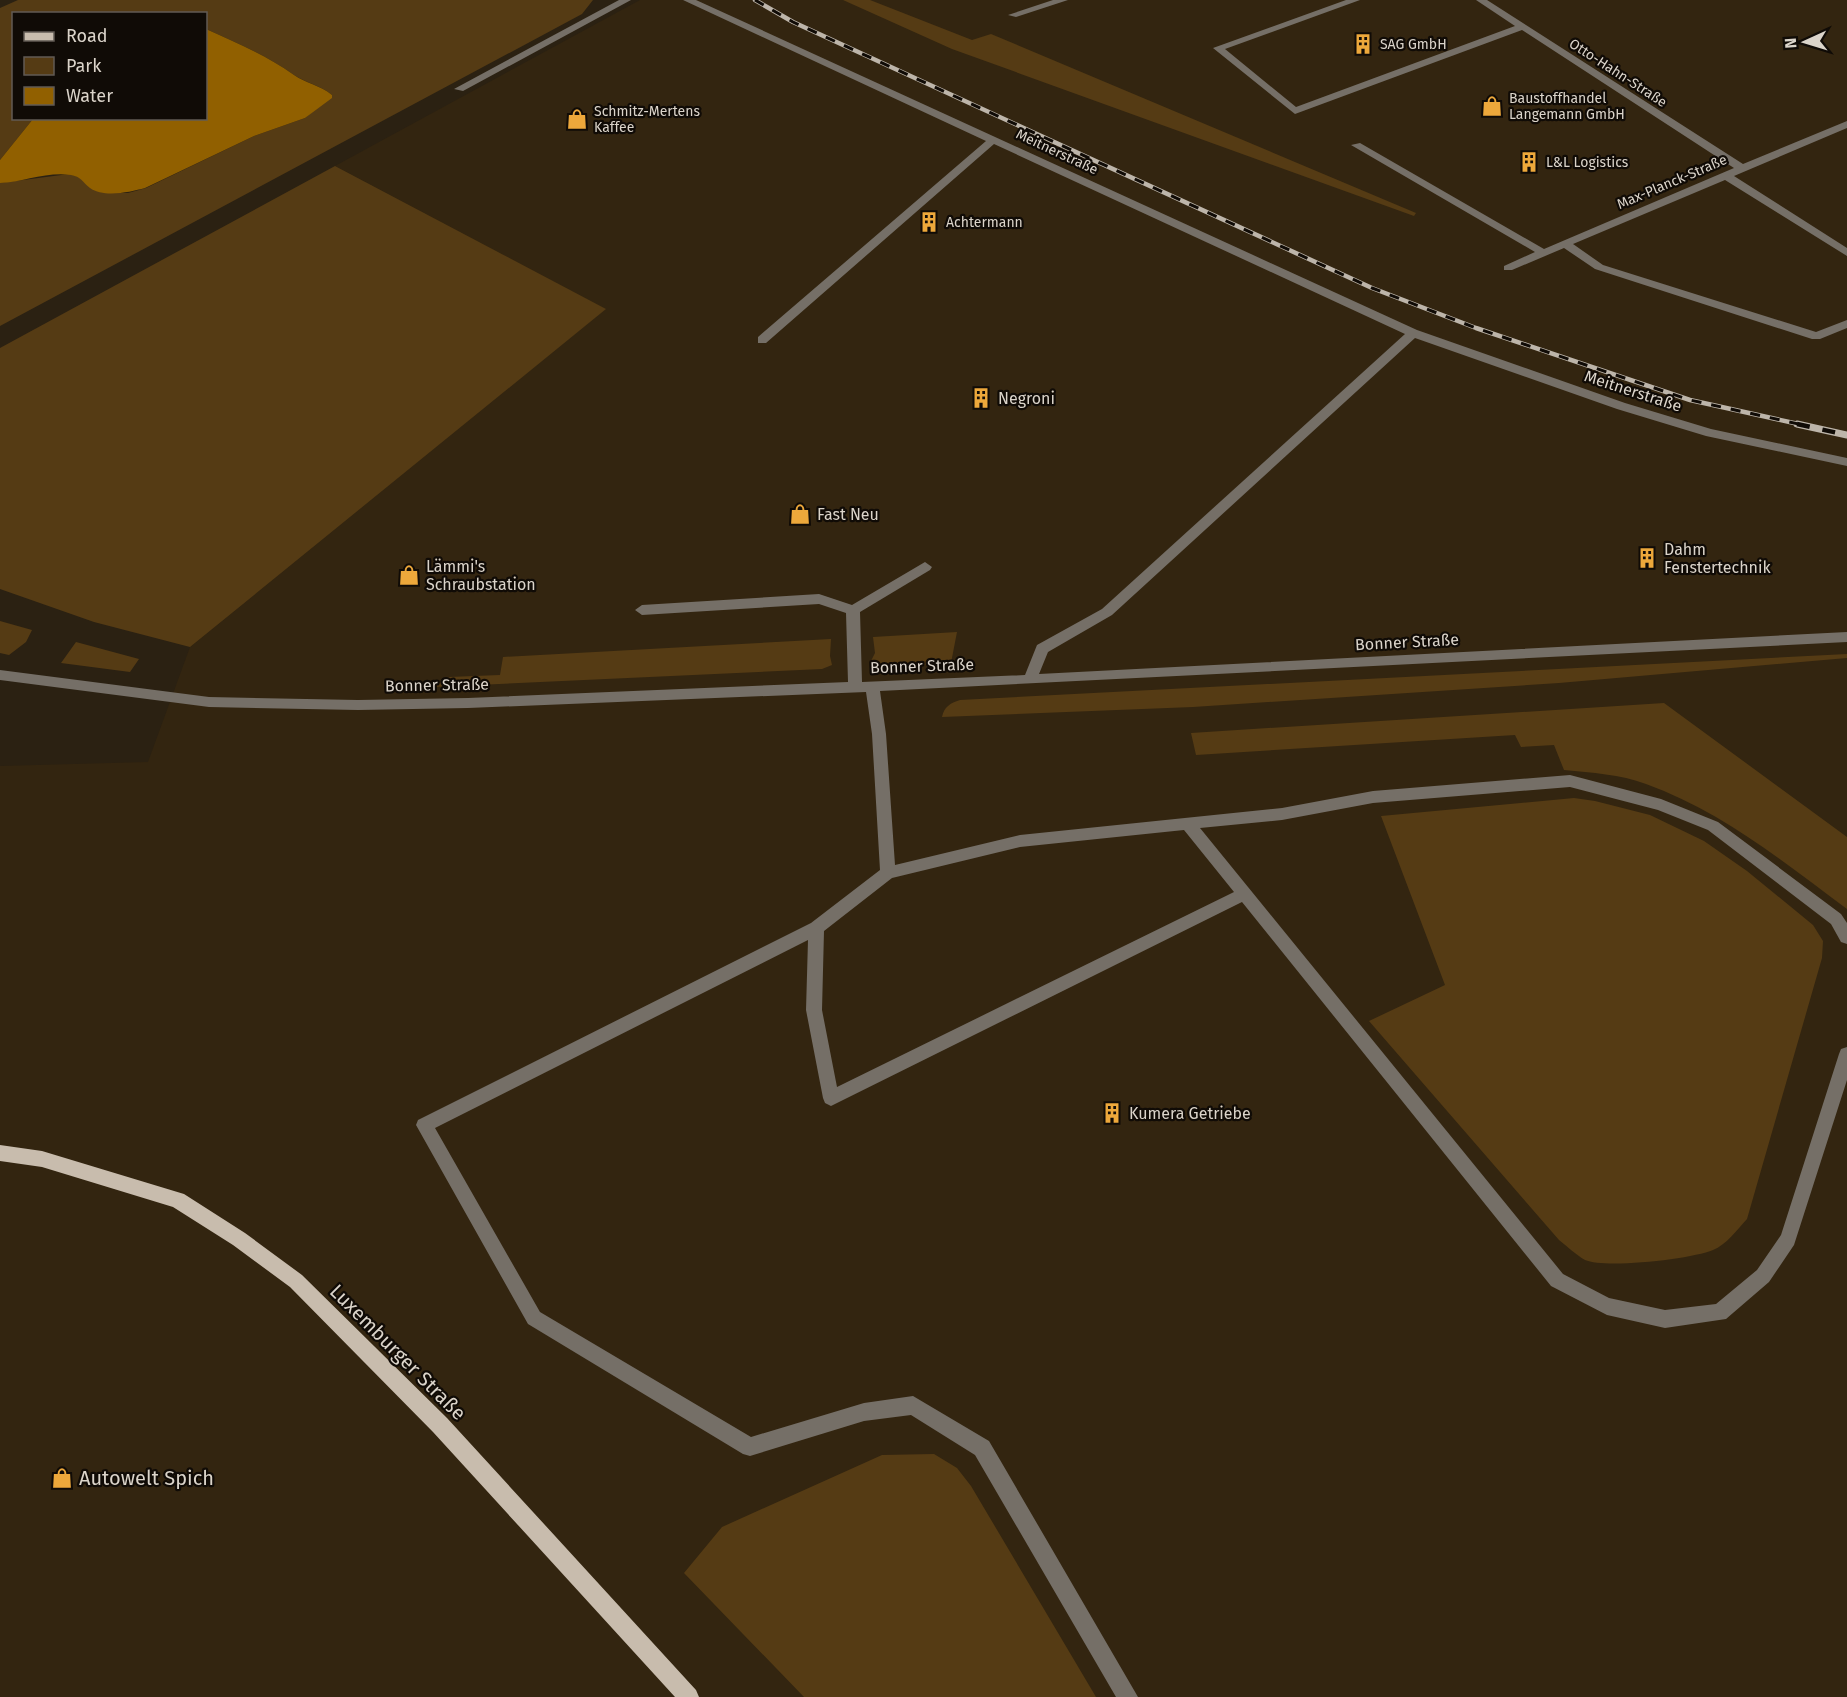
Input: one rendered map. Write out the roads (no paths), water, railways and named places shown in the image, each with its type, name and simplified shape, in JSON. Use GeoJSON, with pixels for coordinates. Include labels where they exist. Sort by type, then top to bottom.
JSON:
{"type":"FeatureCollection","features":[{"type":"Feature","properties":{"kind":"main road","name":"Luxemburger Straße"},"geometry":{"type":"LineString","coordinates":[[0,1153],[52,1162],[178,1200],[239,1239],[296,1281],[440,1425],[689,1697]]}},
{"type":"Feature","properties":{"kind":"street"},"geometry":{"type":"LineString","coordinates":[[459,89],[626,0]]}},
{"type":"Feature","properties":{"kind":"street","name":"Meitnerstraße"},"geometry":{"type":"LineString","coordinates":[[688,0],[1413,333],[1621,406],[1710,433],[1847,462]]}},
{"type":"Feature","properties":{"kind":"street"},"geometry":{"type":"LineString","coordinates":[[1013,15],[1063,0]]}},
{"type":"Feature","properties":{"kind":"street"},"geometry":{"type":"LineString","coordinates":[[1355,0],[1218,48],[1295,111],[1522,27]]}},
{"type":"Feature","properties":{"kind":"street","name":"Otto-Hahn-Straße"},"geometry":{"type":"LineString","coordinates":[[1481,0],[1741,168]]}},
{"type":"Feature","properties":{"kind":"street","name":"Max-Planck-Straße"},"geometry":{"type":"LineString","coordinates":[[1508,268],[1847,124]]}},
{"type":"Feature","properties":{"kind":"street"},"geometry":{"type":"LineString","coordinates":[[762,340],[993,140]]}},
{"type":"Feature","properties":{"kind":"street"},"geometry":{"type":"LineString","coordinates":[[1356,145],[1544,253]]}},
{"type":"Feature","properties":{"kind":"street"},"geometry":{"type":"LineString","coordinates":[[1725,175],[1847,254]]}},
{"type":"Feature","properties":{"kind":"street"},"geometry":{"type":"LineString","coordinates":[[1565,244],[1599,267],[1816,336],[1847,324]]}},
{"type":"Feature","properties":{"kind":"street"},"geometry":{"type":"LineString","coordinates":[[1030,680],[1042,649],[1107,612],[1413,333]]}},
{"type":"Feature","properties":{"kind":"street"},"geometry":{"type":"LineString","coordinates":[[642,610],[819,600],[853,610],[925,567]]}},
{"type":"Feature","properties":{"kind":"street"},"geometry":{"type":"LineString","coordinates":[[853,610],[863,687],[879,734],[888,873]]}},
{"type":"Feature","properties":{"kind":"street","name":"Bonner Straße"},"geometry":{"type":"LineString","coordinates":[[0,675],[176,699],[357,705],[583,700],[1030,680],[1847,637]]}},
{"type":"Feature","properties":{"kind":"street"},"geometry":{"type":"LineString","coordinates":[[1128,1697],[982,1448],[913,1405],[864,1413],[750,1447],[534,1318],[424,1125],[816,928],[888,873],[1020,842],[1282,814],[1373,798],[1570,781],[1661,805],[1713,826],[1836,919],[1847,938]]}},
{"type":"Feature","properties":{"kind":"street"},"geometry":{"type":"LineString","coordinates":[[1188,824],[1557,1280],[1607,1306],[1665,1319],[1720,1312],[1764,1276],[1788,1239],[1847,1054]]}},
{"type":"Feature","properties":{"kind":"street"},"geometry":{"type":"LineString","coordinates":[[816,928],[814,1010],[831,1098],[1244,894]]}},
{"type":"Feature","properties":{"kind":"water"},"geometry":{"type":"Polygon","coordinates":[[[207,29],[262,55],[298,78],[332,95],[332,98],[305,118],[254,136],[145,188],[132,191],[102,193],[90,188],[77,177],[63,174],[0,183],[0,160],[32,120],[207,120],[207,29]]]}},
{"type":"Feature","properties":{"kind":"railway"},"geometry":{"type":"LineString","coordinates":[[755,0],[793,22],[1372,288],[1476,328],[1690,400],[1803,425]]}},
{"type":"Feature","properties":{"kind":"railway"},"geometry":{"type":"LineString","coordinates":[[1797,424],[1847,435]]}},
{"type":"Feature","properties":{"kind":"place","name":"SAG GmbH"},"geometry":{"type":"Point","coordinates":[1363,44]}},
{"type":"Feature","properties":{"kind":"place","name":"Baustoffhandel Langemann GmbH"},"geometry":{"type":"Point","coordinates":[1492,106]}},
{"type":"Feature","properties":{"kind":"place","name":"Schmitz-Mertens Kaffee"},"geometry":{"type":"Point","coordinates":[577,119]}},
{"type":"Feature","properties":{"kind":"place","name":"L&L Logistics"},"geometry":{"type":"Point","coordinates":[1529,162]}},
{"type":"Feature","properties":{"kind":"place","name":"Achtermann"},"geometry":{"type":"Point","coordinates":[929,222]}},
{"type":"Feature","properties":{"kind":"place","name":"Negroni"},"geometry":{"type":"Point","coordinates":[981,398]}},
{"type":"Feature","properties":{"kind":"place","name":"Fast Neu"},"geometry":{"type":"Point","coordinates":[800,514]}},
{"type":"Feature","properties":{"kind":"place","name":"Dahm Fenstertechnik"},"geometry":{"type":"Point","coordinates":[1647,558]}},
{"type":"Feature","properties":{"kind":"place","name":"Lämmi's Schraubstation"},"geometry":{"type":"Point","coordinates":[409,575]}},
{"type":"Feature","properties":{"kind":"place","name":"Kumera Getriebe"},"geometry":{"type":"Point","coordinates":[1112,1113]}},
{"type":"Feature","properties":{"kind":"place","name":"Autowelt Spich"},"geometry":{"type":"Point","coordinates":[62,1478]}}]}
